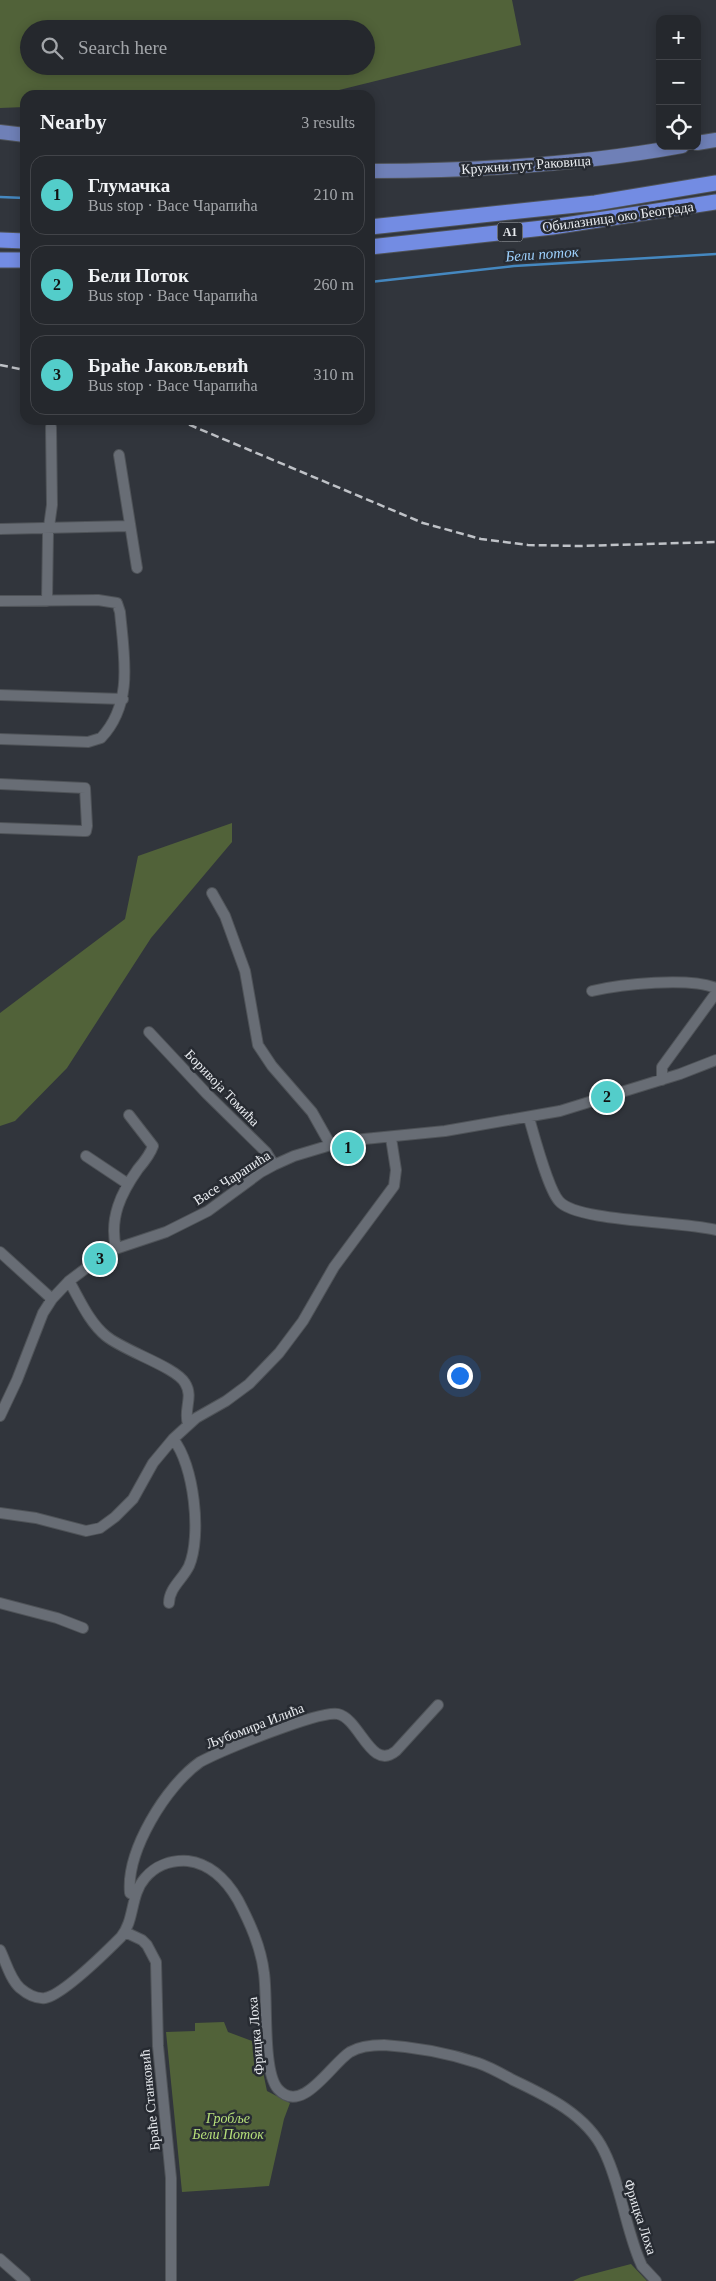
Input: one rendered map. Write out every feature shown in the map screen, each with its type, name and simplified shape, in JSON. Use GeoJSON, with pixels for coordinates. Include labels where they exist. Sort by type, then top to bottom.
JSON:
{"type":"FeatureCollection","features":[{"type":"Feature","properties":{"kind":"highway","name":"Обилазница око Београда"},"geometry":{"type":"LineString","coordinates":[[375,226],[595,203],[716,183]]}},
{"type":"Feature","properties":{"kind":"highway","name":"Обилазница око Београда"},"geometry":{"type":"LineString","coordinates":[[375,246],[544,228],[716,202]]}},
{"type":"Feature","properties":{"kind":"highway"},"geometry":{"type":"LineString","coordinates":[[0,240],[20,241]]}},
{"type":"Feature","properties":{"kind":"highway"},"geometry":{"type":"LineString","coordinates":[[0,260],[20,260]]}},
{"type":"Feature","properties":{"kind":"main road"},"geometry":{"type":"LineString","coordinates":[[0,132],[20,135]]}},
{"type":"Feature","properties":{"kind":"main road"},"geometry":{"type":"LineString","coordinates":[[701,143],[716,140]]}},
{"type":"Feature","properties":{"kind":"main road","name":"Кружни пут Раковица"},"geometry":{"type":"LineString","coordinates":[[375,171],[468,170],[536,166],[595,160],[657,150]]}},
{"type":"Feature","properties":{"kind":"street"},"geometry":{"type":"LineString","coordinates":[[47,601],[49,528],[52,505],[51,427]]}},
{"type":"Feature","properties":{"kind":"street"},"geometry":{"type":"LineString","coordinates":[[119,455],[137,568]]}},
{"type":"Feature","properties":{"kind":"street"},"geometry":{"type":"LineString","coordinates":[[0,528],[129,526]]}},
{"type":"Feature","properties":{"kind":"street"},"geometry":{"type":"LineString","coordinates":[[0,601],[98,600],[117,604],[120,608],[125,687],[123,699],[115,718],[106,733],[94,741],[46,742],[0,739]]}},
{"type":"Feature","properties":{"kind":"street"},"geometry":{"type":"LineString","coordinates":[[0,695],[123,699]]}},
{"type":"Feature","properties":{"kind":"street"},"geometry":{"type":"LineString","coordinates":[[0,784],[85,788],[87,826],[86,831],[83,832],[0,828]]}},
{"type":"Feature","properties":{"kind":"street"},"geometry":{"type":"LineString","coordinates":[[212,893],[225,916],[245,971],[258,1045],[272,1066],[312,1112],[330,1144]]}},
{"type":"Feature","properties":{"kind":"street"},"geometry":{"type":"LineString","coordinates":[[592,991],[618,986],[689,983],[716,988]]}},
{"type":"Feature","properties":{"kind":"street"},"geometry":{"type":"LineString","coordinates":[[662,1080],[662,1067],[716,993]]}},
{"type":"Feature","properties":{"kind":"street","name":"Боривоја Томића"},"geometry":{"type":"LineString","coordinates":[[149,1032],[206,1094],[266,1152],[274,1165]]}},
{"type":"Feature","properties":{"kind":"street","name":"Васе Чарапића"},"geometry":{"type":"LineString","coordinates":[[0,1416],[17,1380],[39,1320],[52,1299],[69,1281],[116,1248],[166,1232],[208,1211],[261,1172],[274,1165],[330,1144],[391,1138],[529,1118],[596,1101],[716,1060]]}},
{"type":"Feature","properties":{"kind":"street"},"geometry":{"type":"LineString","coordinates":[[116,1248],[114,1241],[116,1211],[128,1184],[153,1146],[129,1115]]}},
{"type":"Feature","properties":{"kind":"street"},"geometry":{"type":"LineString","coordinates":[[529,1118],[550,1183],[558,1201],[564,1206],[587,1214],[675,1222],[716,1230]]}},
{"type":"Feature","properties":{"kind":"street"},"geometry":{"type":"LineString","coordinates":[[0,1513],[36,1518],[79,1530],[96,1530],[133,1499],[153,1463],[173,1439],[188,1424],[226,1401],[249,1384],[295,1333],[334,1267],[394,1186],[396,1170],[391,1138]]}},
{"type":"Feature","properties":{"kind":"street"},"geometry":{"type":"LineString","coordinates":[[86,1156],[128,1184]]}},
{"type":"Feature","properties":{"kind":"street"},"geometry":{"type":"LineString","coordinates":[[0,1252],[52,1299]]}},
{"type":"Feature","properties":{"kind":"street"},"geometry":{"type":"LineString","coordinates":[[69,1281],[95,1326],[106,1337],[128,1351],[166,1368],[182,1378],[189,1393],[186,1418],[188,1424]]}},
{"type":"Feature","properties":{"kind":"street"},"geometry":{"type":"LineString","coordinates":[[169,1603],[172,1590],[189,1566],[194,1550],[195,1528],[191,1484],[181,1453],[173,1439]]}},
{"type":"Feature","properties":{"kind":"street"},"geometry":{"type":"LineString","coordinates":[[0,1603],[57,1618],[83,1628]]}},
{"type":"Feature","properties":{"kind":"street","name":"Љубомира Илића"},"geometry":{"type":"LineString","coordinates":[[135,1896],[130,1892],[131,1872],[146,1830],[161,1805],[191,1769],[200,1762],[306,1720],[333,1714],[338,1714],[347,1720],[377,1754],[387,1757],[396,1751],[438,1705]]}},
{"type":"Feature","properties":{"kind":"street","name":"Фрицка Лоха"},"geometry":{"type":"LineString","coordinates":[[125,1932],[135,1896],[141,1884],[154,1870],[178,1861],[203,1865],[227,1882],[244,1912],[259,1947],[266,1987],[270,2069],[275,2085],[285,2095],[292,2097],[305,2094],[348,2054],[364,2047],[382,2045],[421,2050],[480,2063],[529,2088],[572,2114],[592,2131],[604,2151],[639,2259],[642,2266],[656,2281]]}},
{"type":"Feature","properties":{"kind":"street"},"geometry":{"type":"LineString","coordinates":[[0,1950],[14,1981],[20,1988],[37,1998],[45,1998],[66,1986],[125,1932]]}},
{"type":"Feature","properties":{"kind":"street","name":"Браће Станковић"},"geometry":{"type":"LineString","coordinates":[[125,1932],[142,1940],[147,1945],[156,1962],[158,2046],[171,2178],[171,2281]]}},
{"type":"Feature","properties":{"kind":"street"},"geometry":{"type":"LineString","coordinates":[[0,2259],[26,2281]]}},
{"type":"Feature","properties":{"kind":"green space"},"geometry":{"type":"Polygon","coordinates":[[[0,0],[512,0],[521,45],[339,90],[20,90],[20,107],[0,108],[0,0]]]}},
{"type":"Feature","properties":{"kind":"green space"},"geometry":{"type":"Polygon","coordinates":[[[232,823],[232,842],[151,938],[67,1068],[15,1121],[0,1126],[0,1013],[125,919],[138,856],[232,823]]]}},
{"type":"Feature","properties":{"kind":"green space","name":"Гробље Бели Поток"},"geometry":{"type":"Polygon","coordinates":[[[224,2022],[228,2032],[257,2043],[267,2091],[290,2103],[284,2119],[269,2186],[182,2192],[166,2032],[195,2031],[195,2023],[224,2022]]]}},
{"type":"Feature","properties":{"kind":"green space"},"geometry":{"type":"Polygon","coordinates":[[[631,2264],[647,2281],[573,2281],[581,2277],[631,2264]]]}},
{"type":"Feature","properties":{"kind":"waterway","name":"Бели поток"},"geometry":{"type":"LineString","coordinates":[[0,197],[20,198]]}},
{"type":"Feature","properties":{"kind":"waterway","name":"Бели поток"},"geometry":{"type":"LineString","coordinates":[[375,281],[514,266],[716,254]]}},
{"type":"Feature","properties":{"kind":"railway"},"geometry":{"type":"LineString","coordinates":[[0,365],[20,369]]}},
{"type":"Feature","properties":{"kind":"railway"},"geometry":{"type":"LineString","coordinates":[[190,425],[423,523],[481,539],[528,545],[580,546],[716,542]]}},
{"type":"Feature","properties":{"kind":"place","name":"Бели Поток"},"geometry":{"type":"Point","coordinates":[607,1097]}},
{"type":"Feature","properties":{"kind":"place","name":"Глумачка"},"geometry":{"type":"Point","coordinates":[348,1148]}},
{"type":"Feature","properties":{"kind":"place","name":"Браће Јаковљевић"},"geometry":{"type":"Point","coordinates":[100,1259]}}]}
